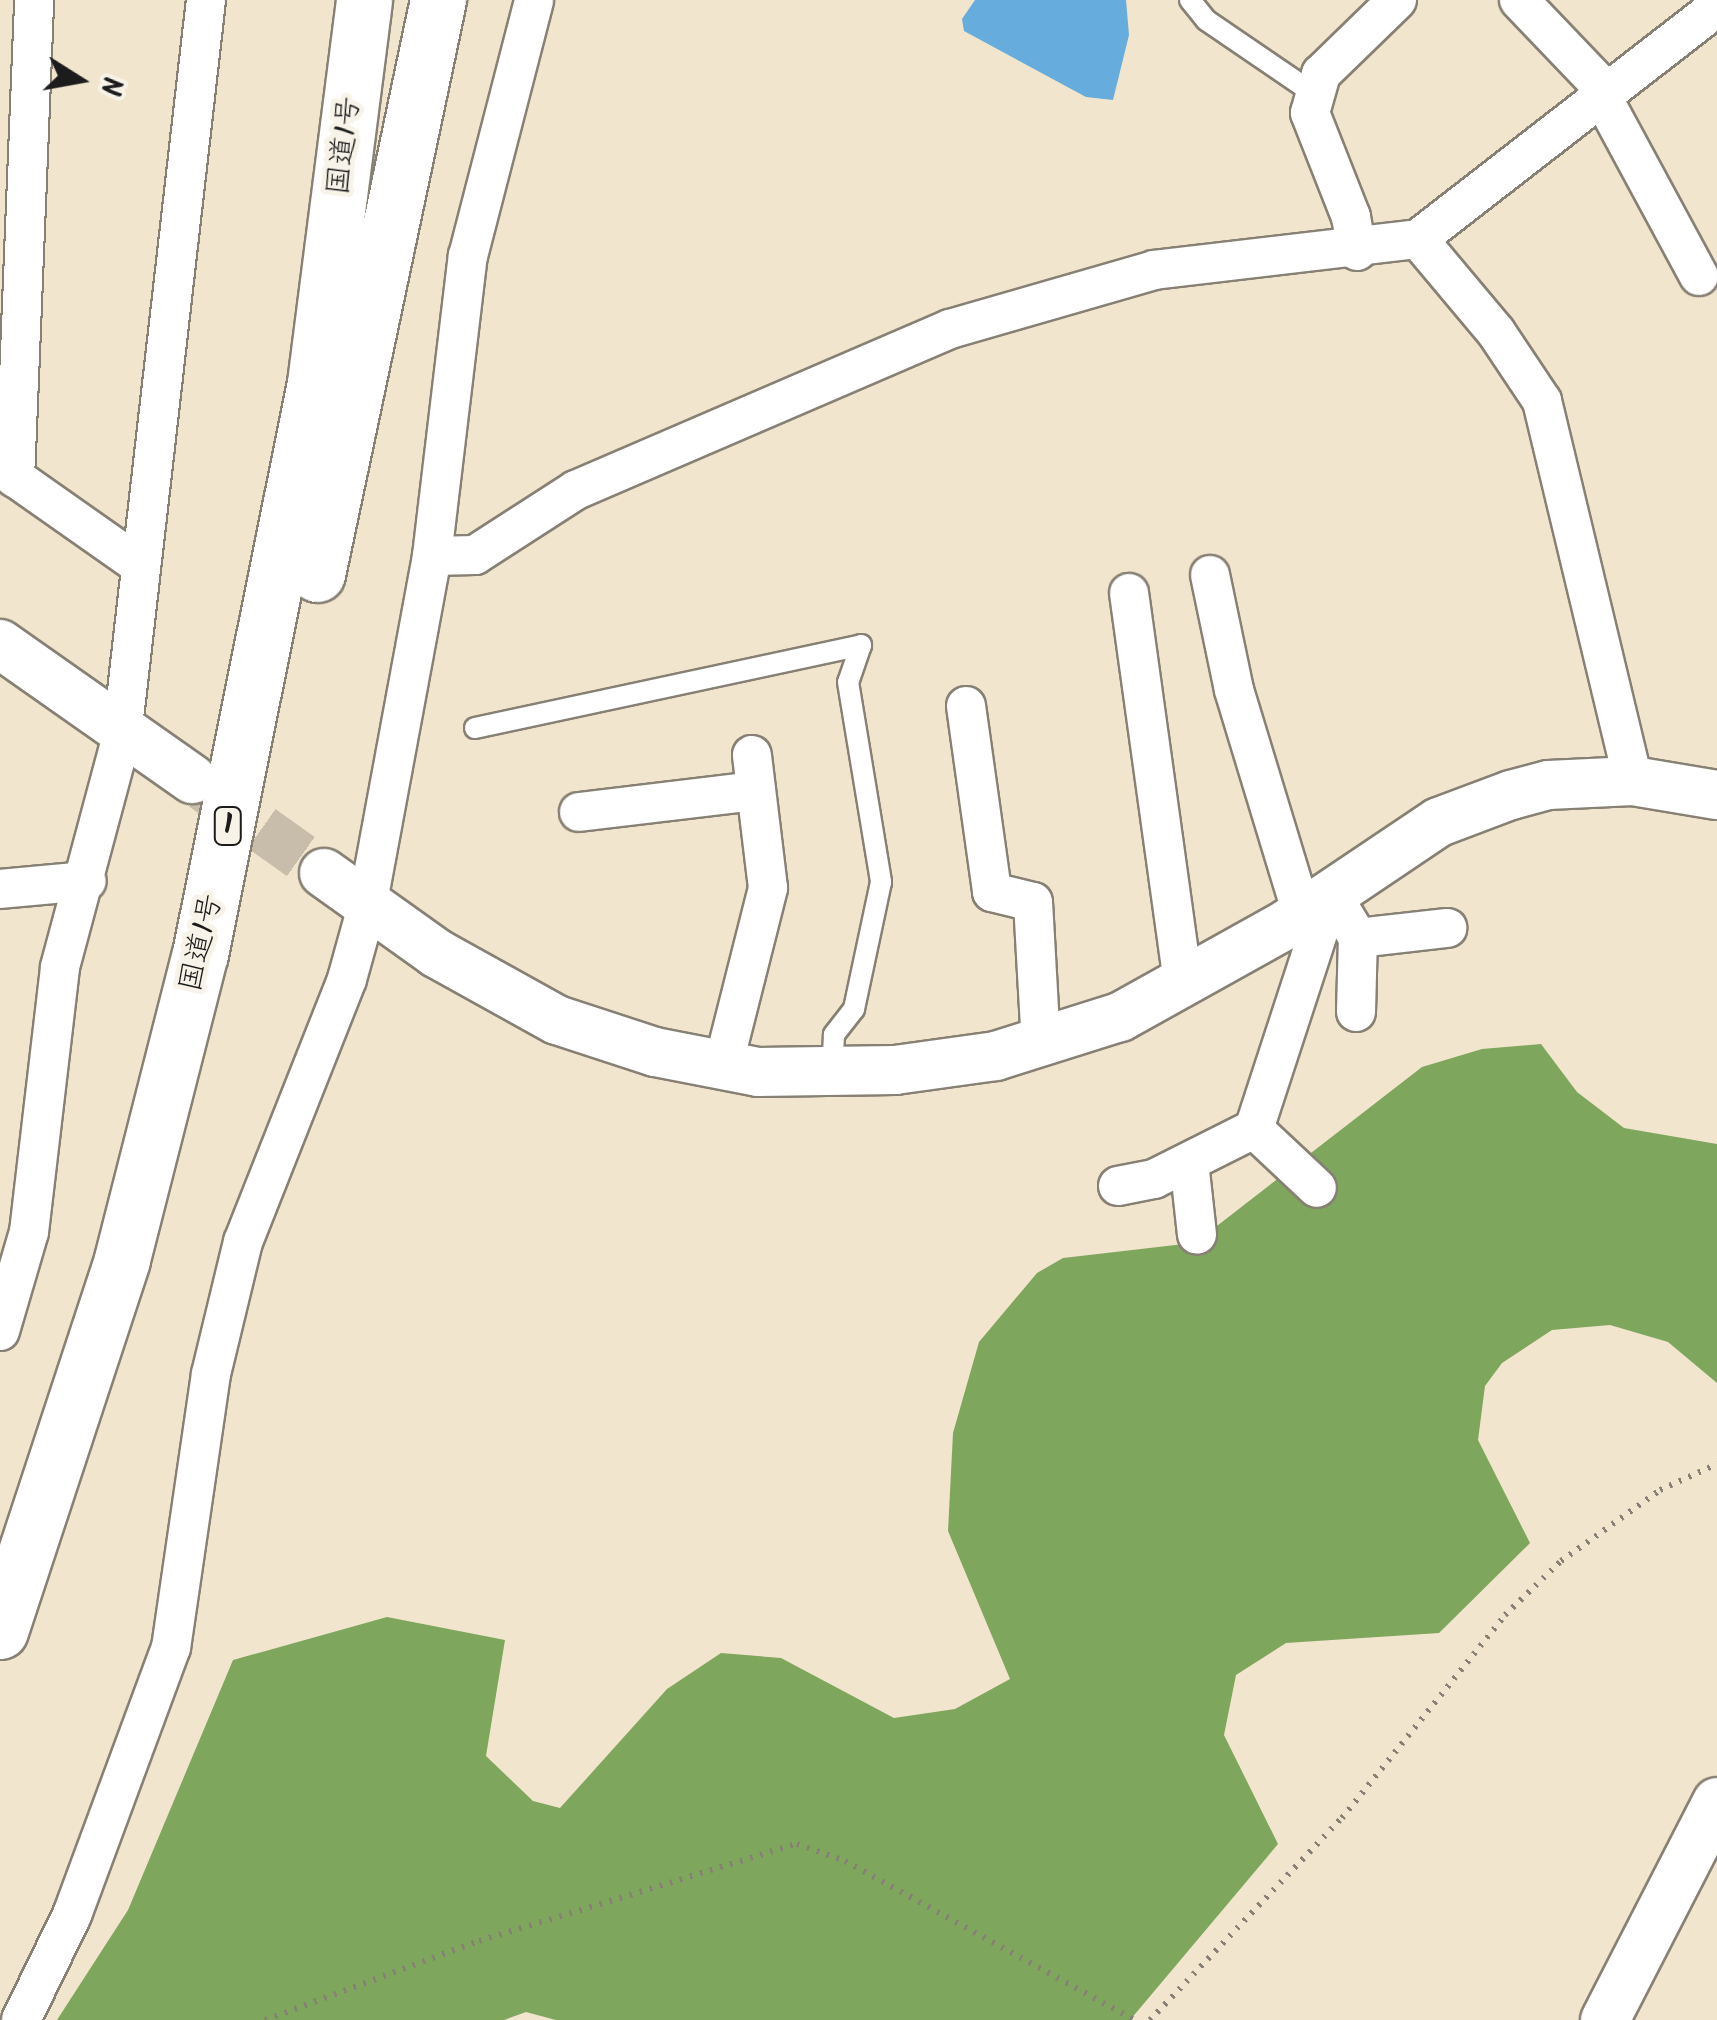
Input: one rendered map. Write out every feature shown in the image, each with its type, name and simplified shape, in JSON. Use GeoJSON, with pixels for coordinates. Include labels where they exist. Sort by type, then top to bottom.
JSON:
{"type":"FeatureCollection","features":[{"type":"Feature","properties":{"kind":"highway"},"geometry":{"type":"LineString","coordinates":[[315,383],[294,347],[326,0]]}},
{"type":"Feature","properties":{"kind":"highway","name":"国道1号"},"geometry":{"type":"LineString","coordinates":[[0,1631],[122,1259],[200,954],[315,383],[364,0]]}},
{"type":"Feature","properties":{"kind":"highway","name":"1"},"geometry":{"type":"LineString","coordinates":[[200,954],[253,853],[279,752],[438,0]]}},
{"type":"Feature","properties":{"kind":"street"},"geometry":{"type":"LineString","coordinates":[[34,0],[7,473],[141,566]]}},
{"type":"Feature","properties":{"kind":"street"},"geometry":{"type":"LineString","coordinates":[[0,1331],[26,1247],[45,1057],[60,967],[87,881],[122,735],[206,0]]}},
{"type":"Feature","properties":{"kind":"street"},"geometry":{"type":"LineString","coordinates":[[16,2010],[72,1915],[166,1664],[192,1532],[211,1374],[243,1242],[347,979],[366,907],[432,556],[468,256],[534,0]]}},
{"type":"Feature","properties":{"kind":"street"},"geometry":{"type":"LineString","coordinates":[[1357,251],[1351,216],[1310,113],[1313,93],[1337,56],[1397,0]]}},
{"type":"Feature","properties":{"kind":"street"},"geometry":{"type":"LineString","coordinates":[[1519,0],[1603,91],[1698,276]]}},
{"type":"Feature","properties":{"kind":"street"},"geometry":{"type":"LineString","coordinates":[[432,556],[475,555],[576,490],[950,329],[1154,270],[1357,251],[1418,239],[1557,134],[1603,91],[1714,18]]}},
{"type":"Feature","properties":{"kind":"street"},"geometry":{"type":"LineString","coordinates":[[1418,239],[1496,332],[1542,401],[1633,781]]}},
{"type":"Feature","properties":{"kind":"street"},"geometry":{"type":"LineString","coordinates":[[1210,575],[1234,690],[1317,903],[1358,938],[1448,928]]}},
{"type":"Feature","properties":{"kind":"street"},"geometry":{"type":"LineString","coordinates":[[1129,593],[1183,984]]}},
{"type":"Feature","properties":{"kind":"street"},"geometry":{"type":"LineString","coordinates":[[0,644],[122,735],[192,779]]}},
{"type":"Feature","properties":{"kind":"street"},"geometry":{"type":"LineString","coordinates":[[966,706],[992,892],[1034,902],[1040,1044]]}},
{"type":"Feature","properties":{"kind":"street"},"geometry":{"type":"LineString","coordinates":[[580,812],[754,773],[768,888],[723,1066]]}},
{"type":"Feature","properties":{"kind":"street"},"geometry":{"type":"LineString","coordinates":[[324,874],[366,907],[540,1013],[656,1052],[723,1066],[832,1074],[953,1065],[1040,1044],[1120,1017],[1317,903],[1438,822],[1510,795],[1548,785],[1633,781],[1717,795]]}},
{"type":"Feature","properties":{"kind":"street"},"geometry":{"type":"LineString","coordinates":[[0,889],[87,881]]}},
{"type":"Feature","properties":{"kind":"street"},"geometry":{"type":"LineString","coordinates":[[1118,1186],[1154,1179],[1254,1129],[1317,903]]}},
{"type":"Feature","properties":{"kind":"street"},"geometry":{"type":"LineString","coordinates":[[1356,1012],[1358,938]]}},
{"type":"Feature","properties":{"kind":"street"},"geometry":{"type":"LineString","coordinates":[[1254,1129],[1317,1188]]}},
{"type":"Feature","properties":{"kind":"street"},"geometry":{"type":"LineString","coordinates":[[1189,1162],[1197,1235]]}},
{"type":"Feature","properties":{"kind":"street"},"geometry":{"type":"LineString","coordinates":[[1604,2020],[1717,1802]]}},
{"type":"Feature","properties":{"kind":"lane"},"geometry":{"type":"LineString","coordinates":[[1190,0],[1206,20],[1313,93]]}},
{"type":"Feature","properties":{"kind":"lane"},"geometry":{"type":"LineString","coordinates":[[475,728],[861,646],[848,682],[881,882],[854,1009],[834,1035],[832,1074]]}},
{"type":"Feature","properties":{"kind":"path"},"geometry":{"type":"LineString","coordinates":[[1150,2020],[1342,1818],[1505,1614],[1562,1561],[1660,1490],[1717,1464]]}},
{"type":"Feature","properties":{"kind":"path"},"geometry":{"type":"LineString","coordinates":[[266,2020],[479,1941],[797,1844],[845,1861],[1134,2020]]}},
{"type":"Feature","properties":{"kind":"green space"},"geometry":{"type":"Polygon","coordinates":[[[1541,1044],[1577,1092],[1624,1128],[1717,1144],[1717,1383],[1668,1342],[1610,1325],[1552,1330],[1502,1363],[1485,1386],[1478,1440],[1530,1543],[1439,1633],[1286,1643],[1236,1675],[1224,1735],[1278,1844],[1130,2020],[556,2020],[526,2012],[504,2020],[57,2020],[128,1910],[233,1660],[387,1617],[505,1640],[486,1756],[533,1801],[560,1808],[667,1689],[721,1653],[781,1658],[894,1718],[955,1709],[1010,1679],[948,1531],[953,1433],[979,1342],[1037,1273],[1063,1258],[1184,1244],[1213,1229],[1422,1067],[1482,1049],[1541,1044]]]}},
{"type":"Feature","properties":{"kind":"water"},"geometry":{"type":"Polygon","coordinates":[[[975,0],[1126,0],[1129,35],[1113,100],[1086,97],[964,31],[962,19],[975,0]]]}},
{"type":"Feature","properties":{"kind":"tunnel"},"geometry":{"type":"LineString","coordinates":[[203,787],[324,873]]}}]}
